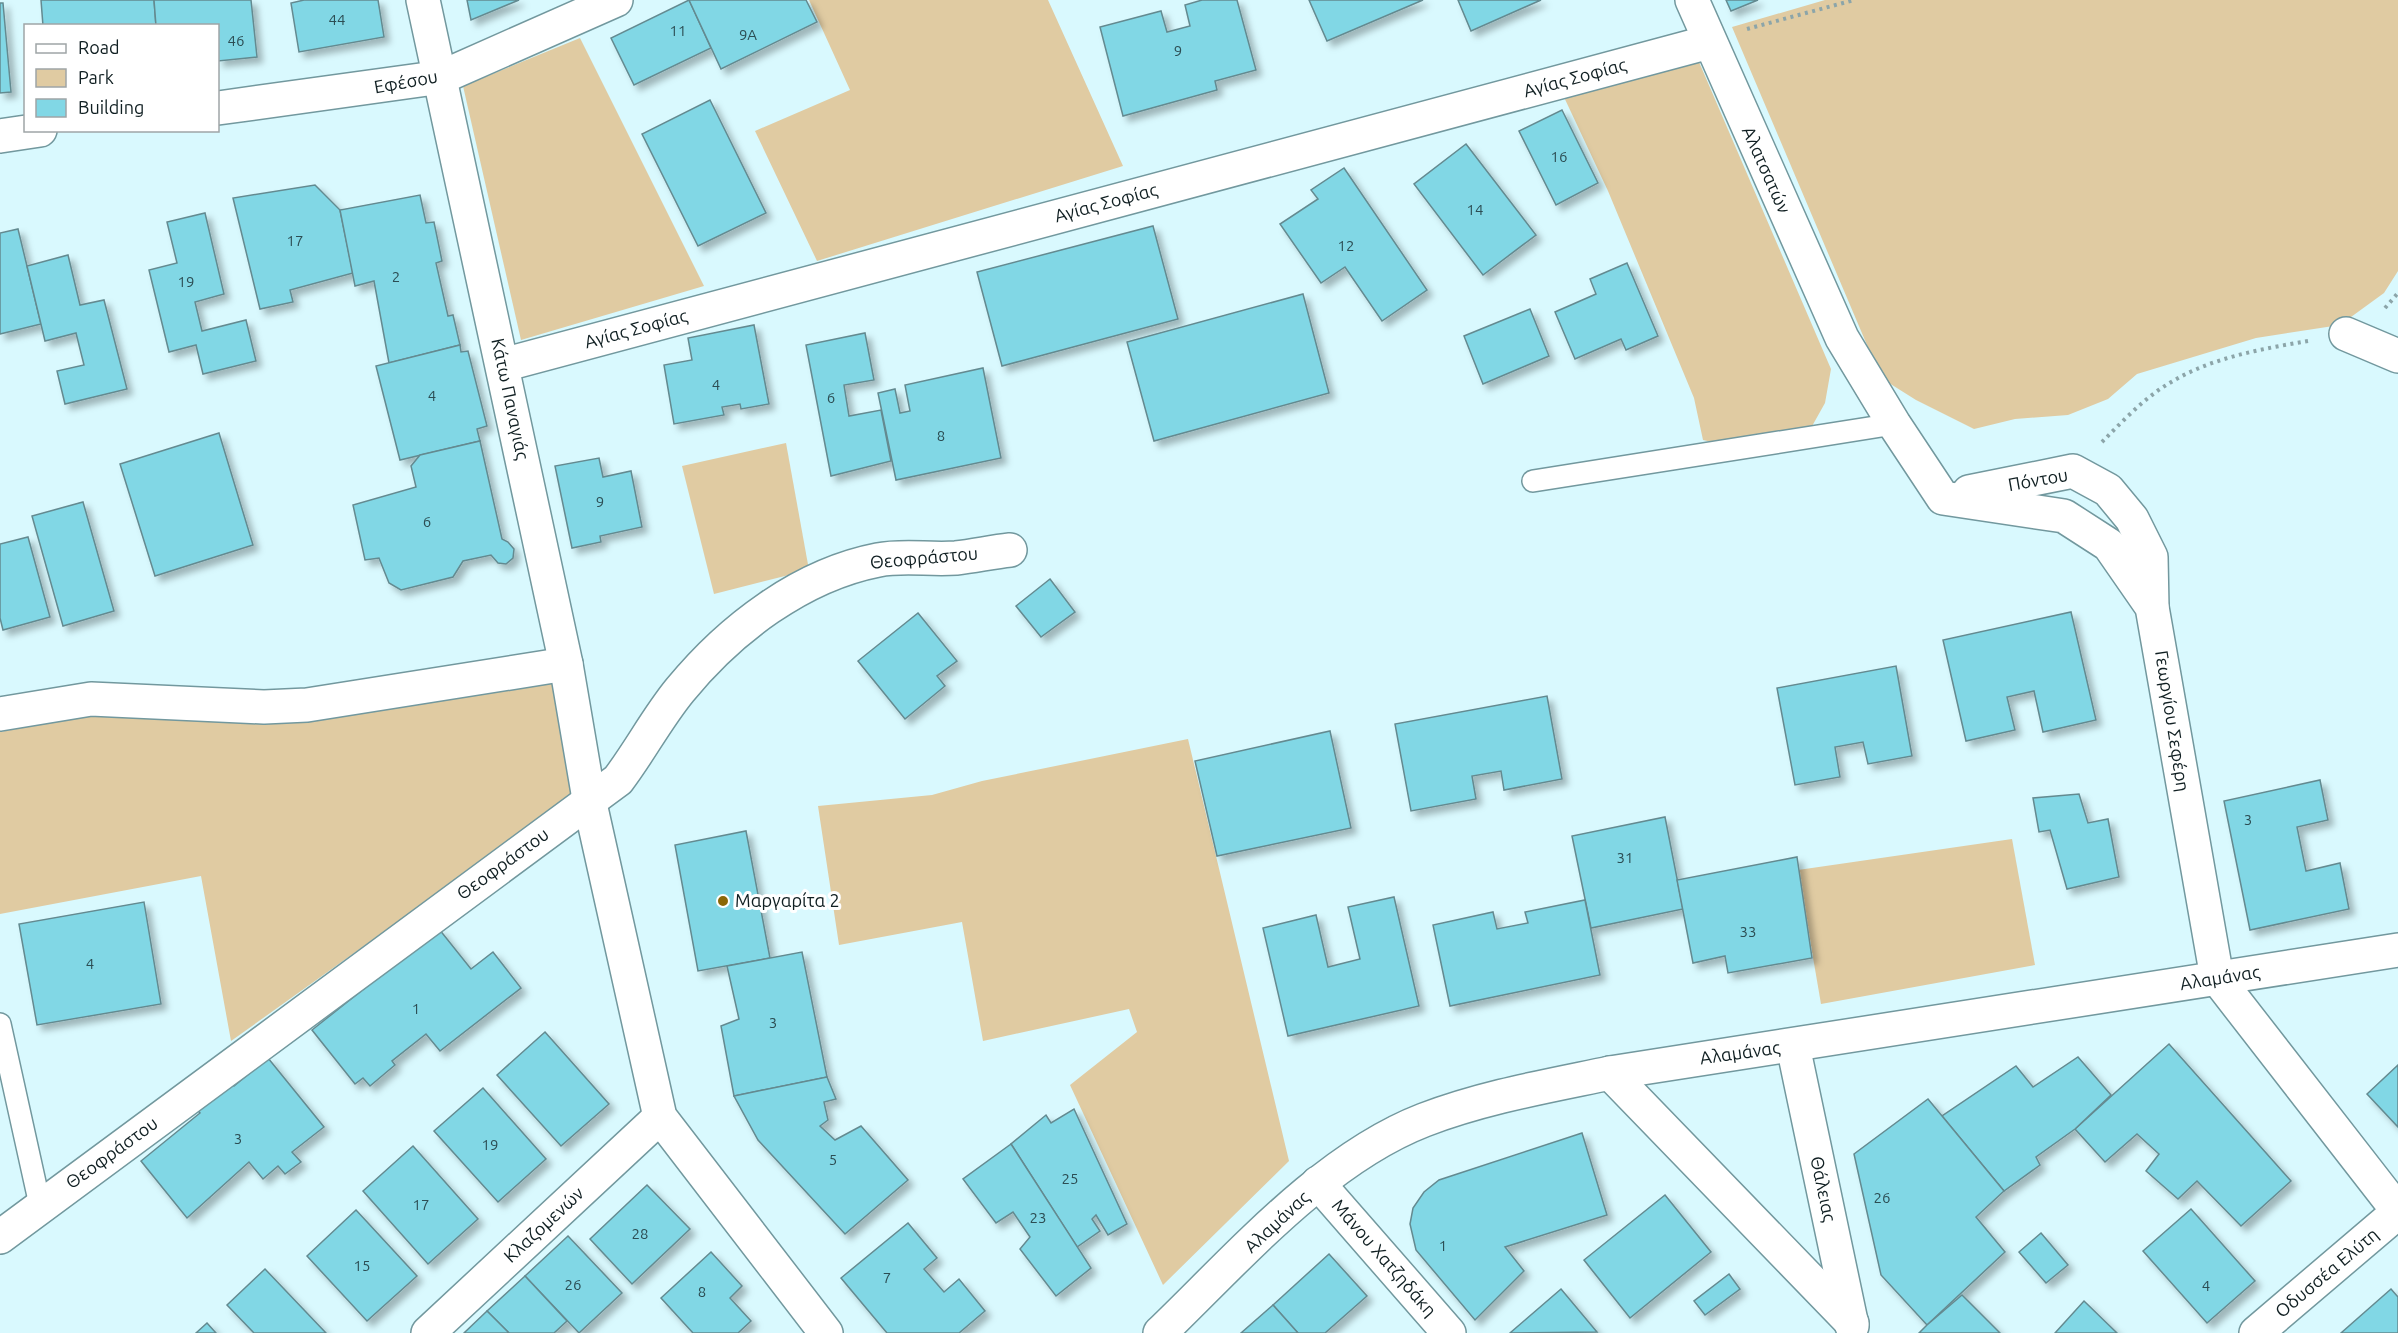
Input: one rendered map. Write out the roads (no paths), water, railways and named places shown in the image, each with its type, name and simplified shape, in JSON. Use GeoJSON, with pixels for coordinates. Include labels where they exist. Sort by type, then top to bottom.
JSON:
{"type":"FeatureCollection","features":[{"type":"Feature","properties":{"kind":"street","name":"Κάτω Παναγιάς"},"geometry":{"type":"LineString","coordinates":[[423,0],[442,77],[566,664],[589,800],[660,1117]]}},
{"type":"Feature","properties":{"kind":"street","name":"Εφέσου"},"geometry":{"type":"LineString","coordinates":[[219,108],[442,77],[616,0]]}},
{"type":"Feature","properties":{"kind":"street","name":"Αλατσατών"},"geometry":{"type":"LineString","coordinates":[[1692,0],[1842,338],[1894,424]]}},
{"type":"Feature","properties":{"kind":"street","name":"Αγίας Σοφίας"},"geometry":{"type":"LineString","coordinates":[[503,365],[1709,42]]}},
{"type":"Feature","properties":{"kind":"street"},"geometry":{"type":"LineString","coordinates":[[0,136],[27,132]]}},
{"type":"Feature","properties":{"kind":"street"},"geometry":{"type":"LineString","coordinates":[[2346,334],[2398,356]]}},
{"type":"Feature","properties":{"kind":"street"},"geometry":{"type":"LineString","coordinates":[[1894,424],[1943,498]]}},
{"type":"Feature","properties":{"kind":"street","name":"Πόντου"},"geometry":{"type":"LineString","coordinates":[[1943,498],[2073,471],[2108,490],[2132,519],[2151,557],[2152,607]]}},
{"type":"Feature","properties":{"kind":"street","name":"Γεωργίου Σεφέρη"},"geometry":{"type":"LineString","coordinates":[[1943,498],[2064,516],[2109,545],[2152,607],[2217,978],[2398,1212]]}},
{"type":"Feature","properties":{"kind":"street","name":"Θεοφράστου"},"geometry":{"type":"LineString","coordinates":[[0,1237],[40,1205],[618,780],[641,750],[680,690],[705,662],[767,608],[801,586],[842,568],[881,559],[956,558],[1010,550]]}},
{"type":"Feature","properties":{"kind":"street"},"geometry":{"type":"LineString","coordinates":[[0,714],[91,699],[264,707],[307,705],[566,664]]}},
{"type":"Feature","properties":{"kind":"street","name":"Αλαμάνας"},"geometry":{"type":"LineString","coordinates":[[1160,1333],[1318,1183],[1375,1144],[1424,1120],[1510,1094],[1610,1073],[2398,950]]}},
{"type":"Feature","properties":{"kind":"street","name":"Θάλειας"},"geometry":{"type":"LineString","coordinates":[[1793,1046],[1852,1328]]}},
{"type":"Feature","properties":{"kind":"street"},"geometry":{"type":"LineString","coordinates":[[1610,1073],[1852,1328]]}},
{"type":"Feature","properties":{"kind":"street"},"geometry":{"type":"LineString","coordinates":[[660,1117],[826,1333]]}},
{"type":"Feature","properties":{"kind":"street","name":"Κλαζομενών"},"geometry":{"type":"LineString","coordinates":[[428,1333],[660,1117]]}},
{"type":"Feature","properties":{"kind":"street","name":"Μάνου Χατζηδάκη"},"geometry":{"type":"LineString","coordinates":[[1318,1183],[1449,1333]]}},
{"type":"Feature","properties":{"kind":"street","name":"Οδυσσέα Ελύτη"},"geometry":{"type":"LineString","coordinates":[[2256,1333],[2398,1212]]}},
{"type":"Feature","properties":{"kind":"lane"},"geometry":{"type":"LineString","coordinates":[[1533,481],[1894,424]]}},
{"type":"Feature","properties":{"kind":"lane"},"geometry":{"type":"LineString","coordinates":[[0,1024],[40,1205]]}},
{"type":"Feature","properties":{"kind":"place","name":"Μαργαρίτα 2"},"geometry":{"type":"Point","coordinates":[723,901]}}]}
